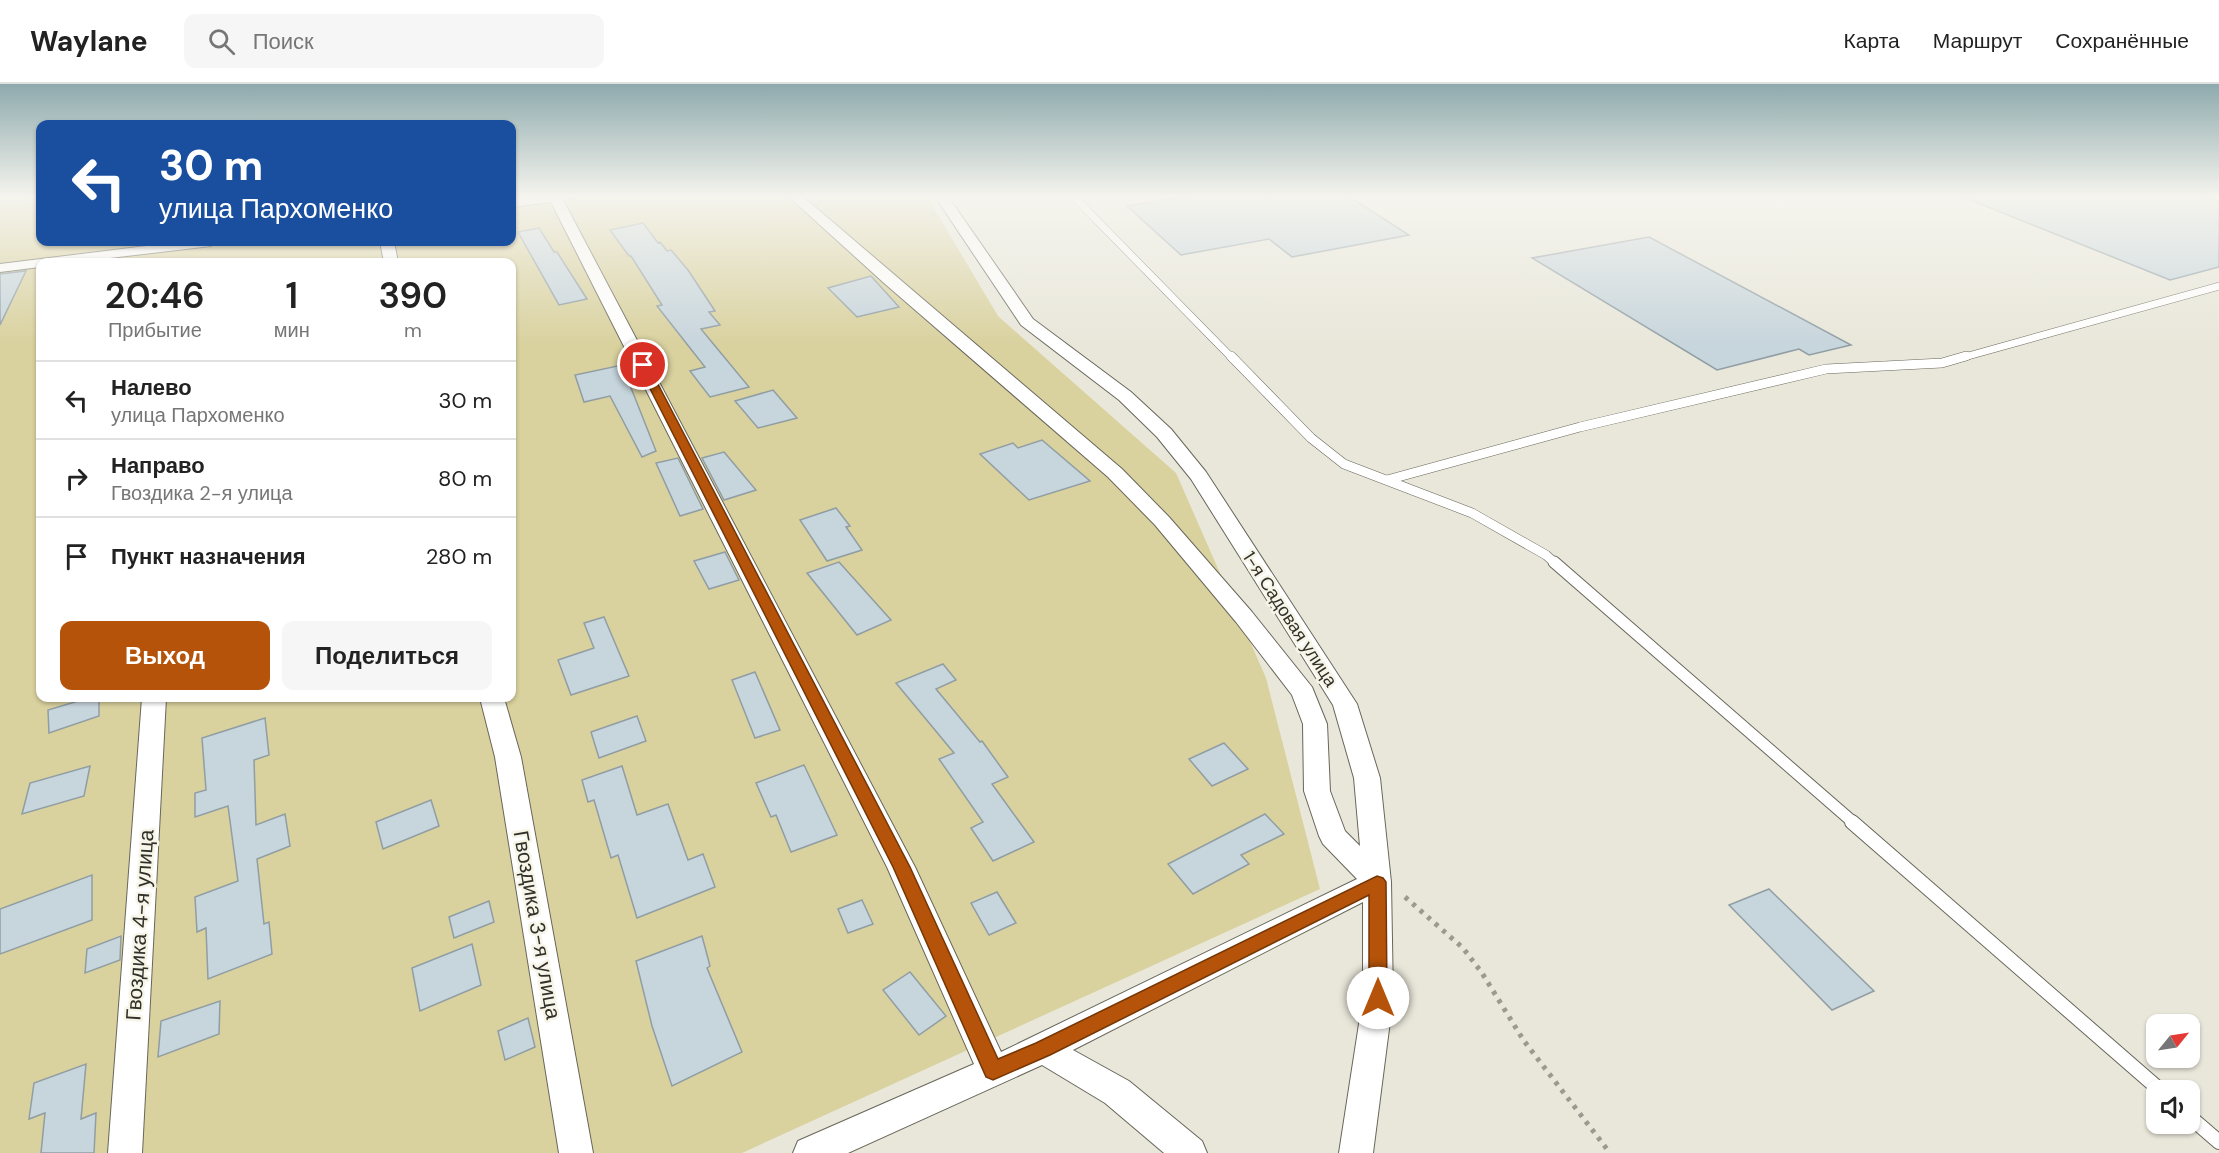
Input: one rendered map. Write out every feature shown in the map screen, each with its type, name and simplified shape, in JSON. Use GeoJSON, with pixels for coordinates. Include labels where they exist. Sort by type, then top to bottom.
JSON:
{"type":"FeatureCollection","features":[{"type":"Feature","properties":{"kind":"street"},"geometry":{"type":"LineString","coordinates":[[586,245],[902,867],[993,1070]]}},
{"type":"Feature","properties":{"kind":"street"},"geometry":{"type":"LineString","coordinates":[[810,1153],[1043,1049],[1377,882],[1334,836],[1317,791],[1315,724],[1303,693],[1244,617],[1162,521],[1115,473],[849,245]]}},
{"type":"Feature","properties":{"kind":"street","name":"1-я Садовая улица"},"geometry":{"type":"LineString","coordinates":[[974,245],[1027,321],[1125,396],[1164,433],[1199,476],[1345,704],[1366,778],[1377,882],[1378,998],[1356,1153]]}},
{"type":"Feature","properties":{"kind":"street"},"geometry":{"type":"LineString","coordinates":[[78,258],[165,246]]}},
{"type":"Feature","properties":{"kind":"street"},"geometry":{"type":"LineString","coordinates":[[0,268],[36,264]]}},
{"type":"Feature","properties":{"kind":"street","name":"Гвоздика 4-я улица"},"geometry":{"type":"LineString","coordinates":[[125,1153],[154,702]]}},
{"type":"Feature","properties":{"kind":"street","name":"Гвоздика 3-я улица"},"geometry":{"type":"LineString","coordinates":[[493,702],[508,757],[576,1153]]}},
{"type":"Feature","properties":{"kind":"street"},"geometry":{"type":"LineString","coordinates":[[1043,1049],[1117,1092],[1190,1153]]}},
{"type":"Feature","properties":{"kind":"lane"},"geometry":{"type":"LineString","coordinates":[[1122,245],[1311,438],[1344,464],[1472,513],[1546,555],[2149,1080]]}},
{"type":"Feature","properties":{"kind":"lane"},"geometry":{"type":"LineString","coordinates":[[1387,480],[1580,427],[1826,369],[1942,363],[2219,286]]}},
{"type":"Feature","properties":{"kind":"lane"},"geometry":{"type":"LineString","coordinates":[[2200,1126],[2219,1142]]}},
{"type":"Feature","properties":{"kind":"path"},"geometry":{"type":"LineString","coordinates":[[1377,882],[1407,898],[1463,948],[1482,973],[1524,1041],[1610,1153]]}},
{"type":"Feature","properties":{"kind":"shaded area"},"geometry":{"type":"Polygon","coordinates":[[[0,245],[956,245],[998,316],[1176,473],[1266,678],[1320,889],[742,1153],[0,1153],[0,245]]]}},
{"type":"Feature","properties":{"kind":"building"},"geometry":{"type":"Polygon","coordinates":[[[525,245],[550,245],[554,252],[557,252],[587,299],[559,305],[525,245]]]}},
{"type":"Feature","properties":{"kind":"building"},"geometry":{"type":"Polygon","coordinates":[[[621,245],[662,245],[667,251],[671,250],[688,270],[715,311],[709,312],[720,325],[701,329],[749,387],[710,397],[690,371],[705,367],[657,306],[662,305],[621,245]]]}},
{"type":"Feature","properties":{"kind":"building"},"geometry":{"type":"Polygon","coordinates":[[[1170,245],[1237,245],[1181,255],[1170,245]]]}},
{"type":"Feature","properties":{"kind":"building"},"geometry":{"type":"Polygon","coordinates":[[[1277,245],[1356,245],[1292,257],[1277,245]]]}},
{"type":"Feature","properties":{"kind":"building"},"geometry":{"type":"Polygon","coordinates":[[[1605,245],[1664,245],[1851,345],[1809,355],[1799,349],[1717,370],[1532,258],[1605,245]]]}},
{"type":"Feature","properties":{"kind":"building"},"geometry":{"type":"Polygon","coordinates":[[[2082,245],[2219,245],[2219,267],[2170,280],[2082,245]]]}},
{"type":"Feature","properties":{"kind":"building"},"geometry":{"type":"Polygon","coordinates":[[[26,271],[0,325],[0,274],[26,271]]]}},
{"type":"Feature","properties":{"kind":"building"},"geometry":{"type":"Polygon","coordinates":[[[871,276],[899,307],[857,317],[828,288],[871,276]]]}},
{"type":"Feature","properties":{"kind":"building"},"geometry":{"type":"Polygon","coordinates":[[[622,365],[656,451],[642,457],[610,396],[584,402],[575,375],[622,365]]]}},
{"type":"Feature","properties":{"kind":"building"},"geometry":{"type":"Polygon","coordinates":[[[773,390],[797,418],[758,428],[735,401],[773,390]]]}},
{"type":"Feature","properties":{"kind":"building"},"geometry":{"type":"Polygon","coordinates":[[[1042,440],[1090,481],[1029,500],[980,454],[1013,443],[1018,448],[1042,440]]]}},
{"type":"Feature","properties":{"kind":"building"},"geometry":{"type":"Polygon","coordinates":[[[724,452],[756,490],[724,500],[702,458],[724,452]]]}},
{"type":"Feature","properties":{"kind":"building"},"geometry":{"type":"Polygon","coordinates":[[[678,458],[703,509],[680,516],[656,463],[678,458]]]}},
{"type":"Feature","properties":{"kind":"building"},"geometry":{"type":"Polygon","coordinates":[[[836,508],[850,526],[846,527],[862,550],[827,561],[800,520],[836,508]]]}},
{"type":"Feature","properties":{"kind":"building"},"geometry":{"type":"Polygon","coordinates":[[[725,552],[739,580],[709,589],[694,561],[725,552]]]}},
{"type":"Feature","properties":{"kind":"building"},"geometry":{"type":"Polygon","coordinates":[[[839,562],[891,620],[857,635],[807,573],[839,562]]]}},
{"type":"Feature","properties":{"kind":"building"},"geometry":{"type":"Polygon","coordinates":[[[604,617],[629,676],[571,695],[558,660],[594,648],[584,623],[604,617]]]}},
{"type":"Feature","properties":{"kind":"building"},"geometry":{"type":"Polygon","coordinates":[[[943,664],[956,680],[936,689],[980,742],[982,741],[1008,777],[992,784],[1034,842],[993,861],[971,828],[983,822],[939,759],[954,753],[896,683],[943,664]]]}},
{"type":"Feature","properties":{"kind":"building"},"geometry":{"type":"Polygon","coordinates":[[[755,672],[780,730],[755,738],[732,680],[755,672]]]}},
{"type":"Feature","properties":{"kind":"building"},"geometry":{"type":"Polygon","coordinates":[[[75,702],[99,702],[99,716],[49,733],[48,710],[75,702]]]}},
{"type":"Feature","properties":{"kind":"building"},"geometry":{"type":"Polygon","coordinates":[[[637,716],[646,741],[599,758],[591,732],[637,716]]]}},
{"type":"Feature","properties":{"kind":"building"},"geometry":{"type":"Polygon","coordinates":[[[265,718],[269,755],[254,760],[256,825],[285,814],[290,846],[257,859],[264,924],[269,922],[272,954],[208,979],[206,928],[197,932],[195,897],[238,881],[228,806],[195,817],[195,793],[206,790],[202,738],[265,718]]]}},
{"type":"Feature","properties":{"kind":"building"},"geometry":{"type":"Polygon","coordinates":[[[1224,743],[1248,769],[1212,786],[1189,759],[1224,743]]]}},
{"type":"Feature","properties":{"kind":"building"},"geometry":{"type":"Polygon","coordinates":[[[804,765],[837,835],[791,852],[776,815],[771,817],[756,783],[804,765]]]}},
{"type":"Feature","properties":{"kind":"building"},"geometry":{"type":"Polygon","coordinates":[[[90,766],[84,796],[22,814],[30,783],[90,766]]]}},
{"type":"Feature","properties":{"kind":"building"},"geometry":{"type":"Polygon","coordinates":[[[622,766],[637,815],[668,804],[688,860],[703,854],[715,887],[637,918],[618,855],[611,858],[594,800],[588,802],[582,780],[622,766]]]}},
{"type":"Feature","properties":{"kind":"building"},"geometry":{"type":"Polygon","coordinates":[[[431,800],[439,826],[383,849],[376,822],[431,800]]]}},
{"type":"Feature","properties":{"kind":"building"},"geometry":{"type":"Polygon","coordinates":[[[1265,814],[1284,834],[1241,855],[1249,864],[1193,894],[1168,864],[1265,814]]]}},
{"type":"Feature","properties":{"kind":"building"},"geometry":{"type":"Polygon","coordinates":[[[92,875],[92,920],[0,954],[0,909],[92,875]]]}},
{"type":"Feature","properties":{"kind":"building"},"geometry":{"type":"Polygon","coordinates":[[[1769,889],[1874,991],[1832,1010],[1729,905],[1769,889]]]}},
{"type":"Feature","properties":{"kind":"building"},"geometry":{"type":"Polygon","coordinates":[[[997,892],[1016,923],[989,935],[971,903],[997,892]]]}},
{"type":"Feature","properties":{"kind":"building"},"geometry":{"type":"Polygon","coordinates":[[[862,900],[873,924],[848,933],[838,909],[862,900]]]}},
{"type":"Feature","properties":{"kind":"building"},"geometry":{"type":"Polygon","coordinates":[[[489,901],[494,922],[454,938],[449,917],[489,901]]]}},
{"type":"Feature","properties":{"kind":"building"},"geometry":{"type":"Polygon","coordinates":[[[121,936],[120,960],[85,973],[87,949],[121,936]]]}},
{"type":"Feature","properties":{"kind":"building"},"geometry":{"type":"Polygon","coordinates":[[[702,936],[710,966],[707,968],[742,1052],[672,1086],[652,1026],[636,961],[702,936]]]}},
{"type":"Feature","properties":{"kind":"building"},"geometry":{"type":"Polygon","coordinates":[[[472,944],[481,985],[420,1011],[412,968],[472,944]]]}},
{"type":"Feature","properties":{"kind":"building"},"geometry":{"type":"Polygon","coordinates":[[[910,972],[946,1016],[919,1035],[883,990],[910,972]]]}},
{"type":"Feature","properties":{"kind":"building"},"geometry":{"type":"Polygon","coordinates":[[[220,1001],[219,1034],[158,1057],[161,1021],[220,1001]]]}},
{"type":"Feature","properties":{"kind":"building"},"geometry":{"type":"Polygon","coordinates":[[[528,1018],[535,1047],[505,1060],[498,1031],[528,1018]]]}},
{"type":"Feature","properties":{"kind":"building"},"geometry":{"type":"Polygon","coordinates":[[[86,1064],[81,1119],[96,1113],[94,1153],[41,1153],[45,1113],[29,1119],[34,1083],[86,1064]]]}},
{"type":"Feature","properties":{"kind":"route"},"geometry":{"type":"LineString","coordinates":[[643,365],[902,867],[993,1070],[1043,1049],[1377,882],[1378,998]]}}]}
